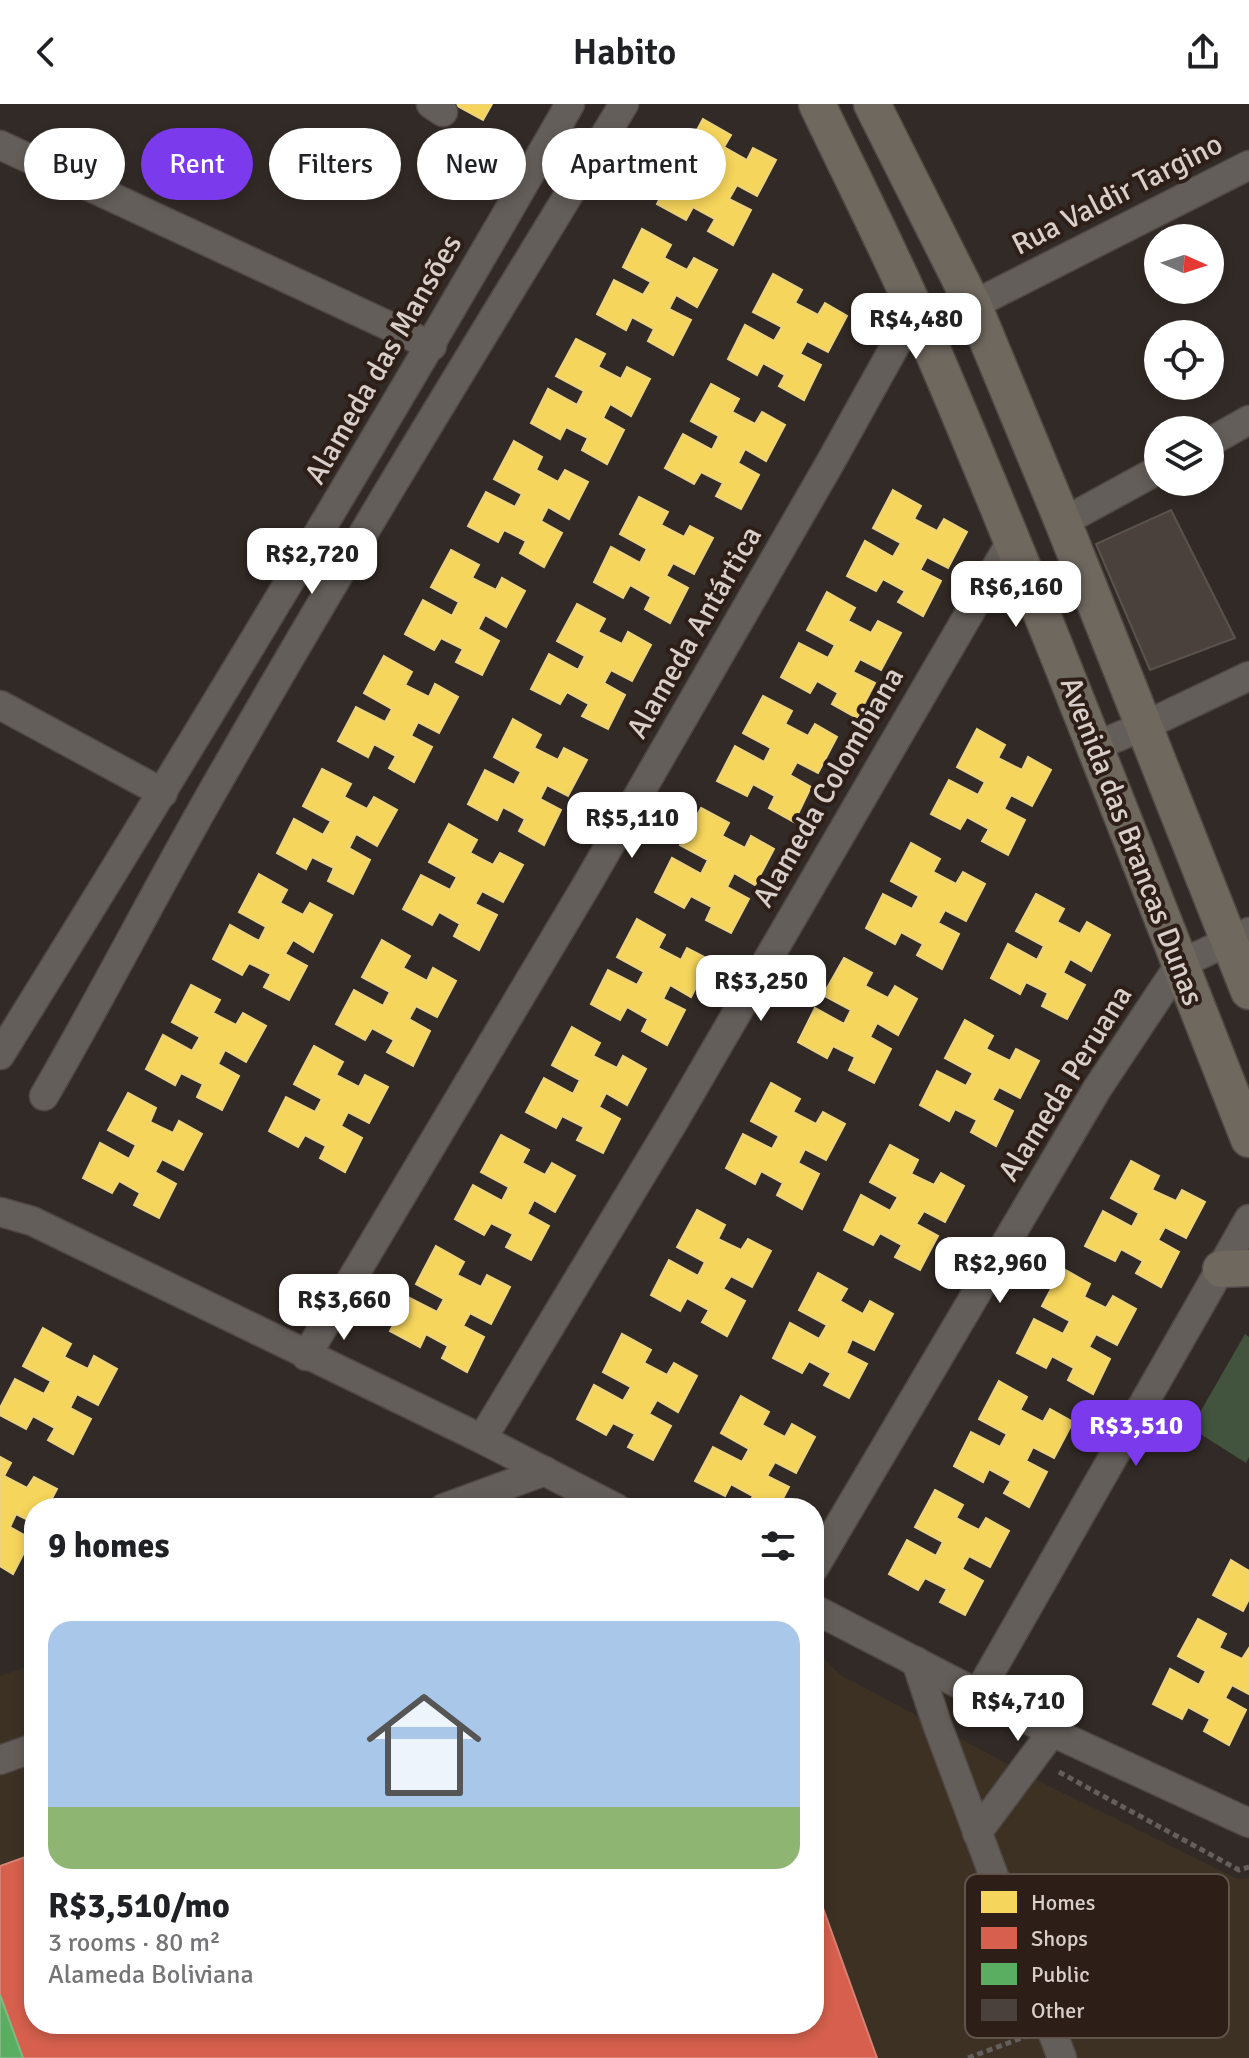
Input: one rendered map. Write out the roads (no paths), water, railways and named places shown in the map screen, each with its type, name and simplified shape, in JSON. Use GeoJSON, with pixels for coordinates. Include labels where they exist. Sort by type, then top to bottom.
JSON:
{"type":"FeatureCollection","features":[{"type":"Feature","properties":{"kind":"main road","name":"Avenida das Brancas Dunas"},"geometry":{"type":"LineString","coordinates":[[817,104],[915,310],[1012,540],[1249,1139]]}},
{"type":"Feature","properties":{"kind":"main road","name":"Avenida das Brancas Dunas"},"geometry":{"type":"LineString","coordinates":[[873,105],[973,305],[1144,726],[1240,936],[1249,991]]}},
{"type":"Feature","properties":{"kind":"street","name":"Alameda das Mansões"},"geometry":{"type":"LineString","coordinates":[[0,1055],[163,793],[432,346],[570,104]]}},
{"type":"Feature","properties":{"kind":"street"},"geometry":{"type":"LineString","coordinates":[[44,1096],[225,770],[436,413],[624,104]]}},
{"type":"Feature","properties":{"kind":"street"},"geometry":{"type":"LineString","coordinates":[[0,145],[432,346]]}},
{"type":"Feature","properties":{"kind":"street","name":"Rua Valdir Targino"},"geometry":{"type":"LineString","coordinates":[[973,305],[1249,165]]}},
{"type":"Feature","properties":{"kind":"street","name":"Alameda Antártica"},"geometry":{"type":"LineString","coordinates":[[306,1356],[597,868],[915,310]]}},
{"type":"Feature","properties":{"kind":"street"},"geometry":{"type":"LineString","coordinates":[[1224,434],[1249,420]]}},
{"type":"Feature","properties":{"kind":"street"},"geometry":{"type":"LineString","coordinates":[[1063,522],[1144,478]]}},
{"type":"Feature","properties":{"kind":"street","name":"Alameda Colombiana"},"geometry":{"type":"LineString","coordinates":[[482,1439],[674,1121],[1012,540]]}},
{"type":"Feature","properties":{"kind":"street"},"geometry":{"type":"LineString","coordinates":[[1096,746],[1249,676]]}},
{"type":"Feature","properties":{"kind":"street"},"geometry":{"type":"LineString","coordinates":[[0,705],[163,793]]}},
{"type":"Feature","properties":{"kind":"street"},"geometry":{"type":"LineString","coordinates":[[1180,964],[1240,936]]}},
{"type":"Feature","properties":{"kind":"street","name":"Alameda Peruana"},"geometry":{"type":"LineString","coordinates":[[824,1551],[1097,1089],[1180,964]]}},
{"type":"Feature","properties":{"kind":"street"},"geometry":{"type":"LineString","coordinates":[[0,1195],[32,1221]]}},
{"type":"Feature","properties":{"kind":"street"},"geometry":{"type":"LineString","coordinates":[[0,1212],[32,1221],[482,1439],[597,1498]]}},
{"type":"Feature","properties":{"kind":"street"},"geometry":{"type":"LineString","coordinates":[[979,1692],[1235,1268],[1249,1219]]}},
{"type":"Feature","properties":{"kind":"street"},"geometry":{"type":"LineString","coordinates":[[471,1498],[545,1471]]}},
{"type":"Feature","properties":{"kind":"street"},"geometry":{"type":"LineString","coordinates":[[824,1614],[1052,1732],[1248,1820]]}},
{"type":"Feature","properties":{"kind":"street"},"geometry":{"type":"LineString","coordinates":[[916,1661],[992,1874]]}},
{"type":"Feature","properties":{"kind":"street"},"geometry":{"type":"LineString","coordinates":[[977,1833],[1052,1732]]}},
{"type":"Feature","properties":{"kind":"street"},"geometry":{"type":"LineString","coordinates":[[0,1760],[24,1752]]}},
{"type":"Feature","properties":{"kind":"street"},"geometry":{"type":"LineString","coordinates":[[1054,2038],[1062,2058]]}}]}
